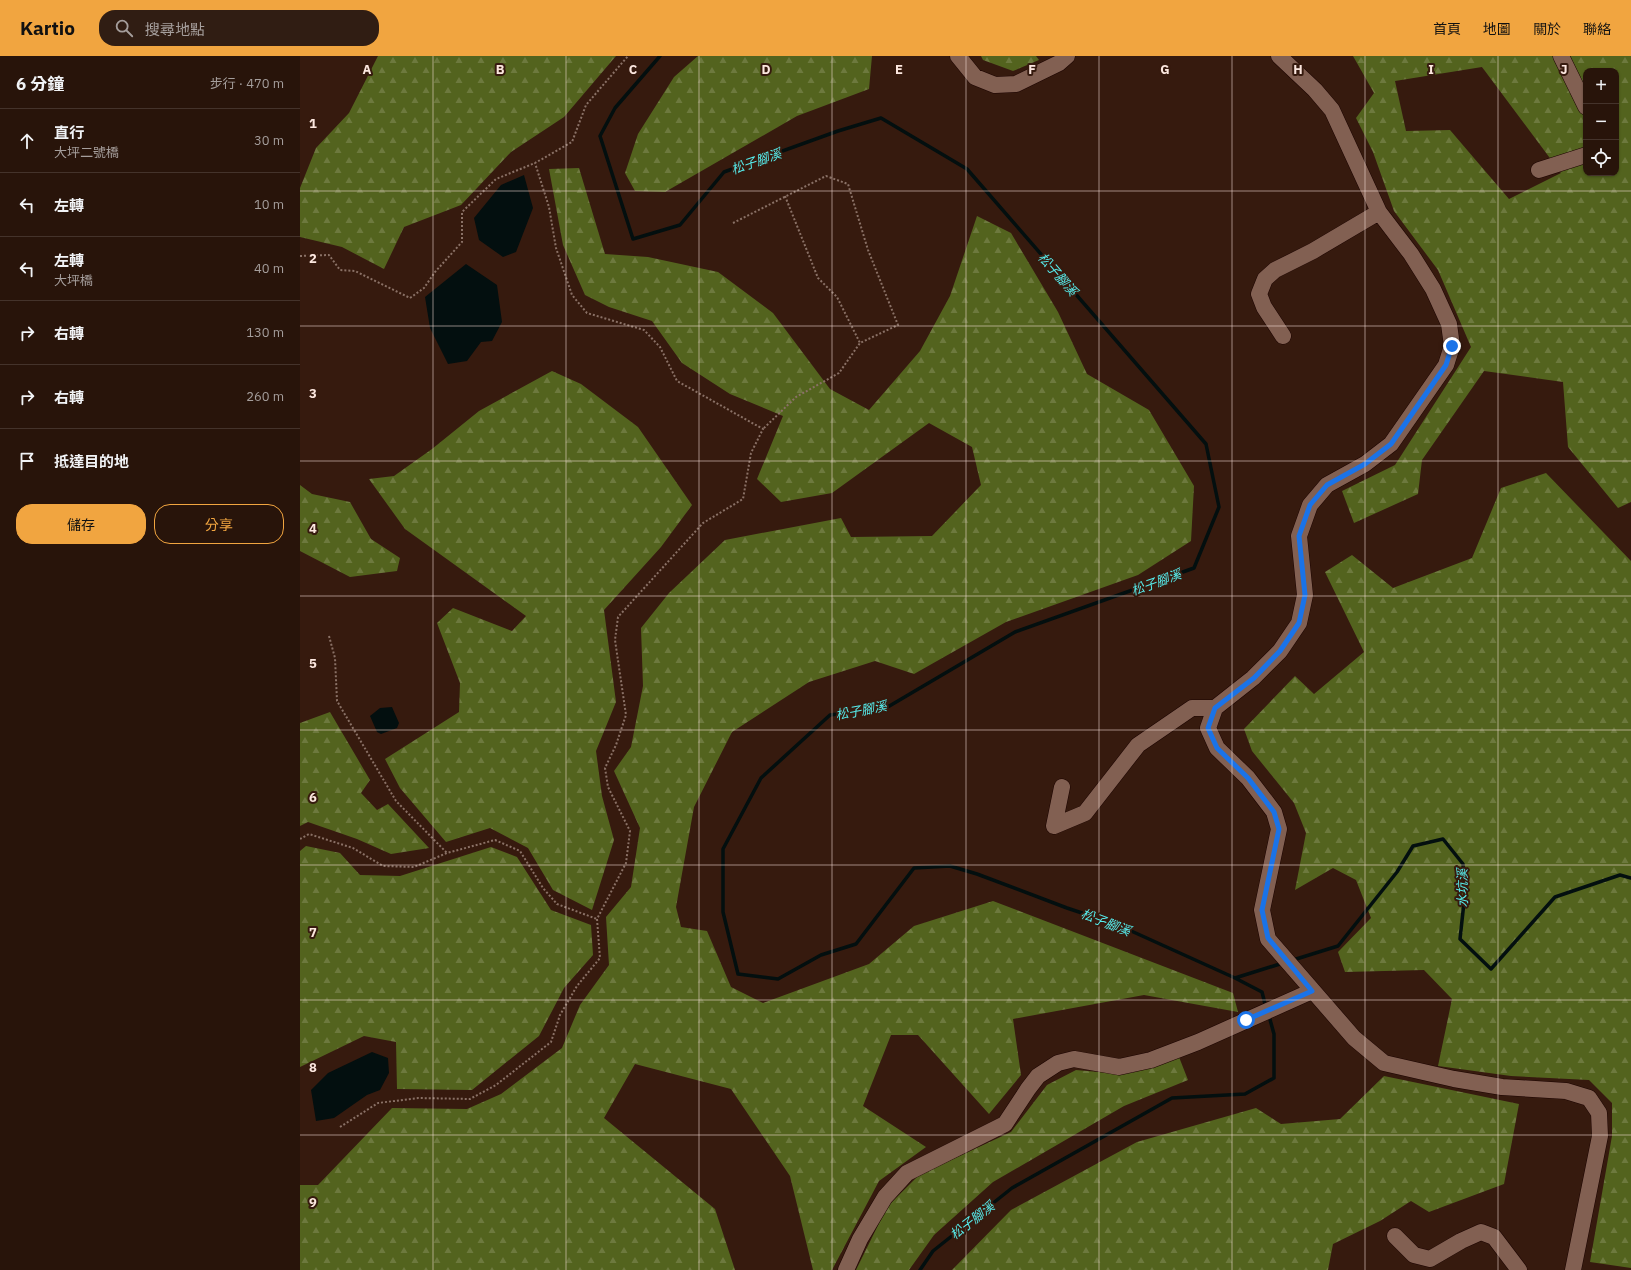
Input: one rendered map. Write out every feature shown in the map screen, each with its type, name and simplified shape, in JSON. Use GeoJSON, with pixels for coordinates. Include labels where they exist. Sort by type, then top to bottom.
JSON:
{"type":"FeatureCollection","features":[{"type":"Feature","properties":{"kind":"street"},"geometry":{"type":"LineString","coordinates":[[958,56],[975,76],[995,85],[1016,84],[1059,63],[1067,56]]}},
{"type":"Feature","properties":{"kind":"street"},"geometry":{"type":"LineString","coordinates":[[1279,56],[1315,90],[1332,110],[1378,212],[1411,254],[1433,289],[1449,324],[1452,346],[1446,365],[1391,444],[1365,464],[1327,485],[1310,505],[1299,536],[1305,595],[1299,623],[1280,651],[1254,678],[1215,708],[1208,728],[1217,748],[1248,778],[1274,812],[1279,829],[1262,910],[1268,938],[1354,1038],[1384,1063],[1454,1079],[1502,1087],[1566,1091],[1589,1098],[1599,1113],[1600,1136],[1573,1270]]}},
{"type":"Feature","properties":{"kind":"street"},"geometry":{"type":"LineString","coordinates":[[1561,56],[1585,104]]}},
{"type":"Feature","properties":{"kind":"street"},"geometry":{"type":"LineString","coordinates":[[1539,170],[1583,156]]}},
{"type":"Feature","properties":{"kind":"street"},"geometry":{"type":"LineString","coordinates":[[1283,336],[1264,307],[1259,294],[1265,279],[1276,270],[1313,251],[1378,212]]}},
{"type":"Feature","properties":{"kind":"street"},"geometry":{"type":"LineString","coordinates":[[1062,787],[1054,826],[1085,813],[1138,744],[1192,708],[1215,708]]}},
{"type":"Feature","properties":{"kind":"street"},"geometry":{"type":"LineString","coordinates":[[846,1270],[860,1239],[885,1197],[907,1173],[1005,1124],[1038,1076],[1058,1063],[1074,1059],[1119,1067],[1151,1060],[1198,1042],[1293,999],[1308,985]]}},
{"type":"Feature","properties":{"kind":"street"},"geometry":{"type":"LineString","coordinates":[[1395,1236],[1414,1254],[1430,1259],[1461,1241],[1481,1232],[1494,1237],[1519,1270]]}},
{"type":"Feature","properties":{"kind":"path"},"geometry":{"type":"LineString","coordinates":[[300,256],[329,255],[340,270],[355,271],[410,298],[424,288],[435,272],[462,242],[462,212],[496,179],[535,163],[572,142],[586,105],[628,56]]}},
{"type":"Feature","properties":{"kind":"path"},"geometry":{"type":"LineString","coordinates":[[535,163],[549,208],[556,248],[572,295],[587,313],[644,330],[660,347],[677,381],[763,429]]}},
{"type":"Feature","properties":{"kind":"path"},"geometry":{"type":"LineString","coordinates":[[340,1127],[378,1103],[418,1098],[470,1099],[496,1085],[551,1042],[560,1015],[577,986],[600,958],[597,919],[626,863],[630,831],[608,787],[605,768],[616,745],[626,715],[615,640],[618,617],[704,523],[743,499],[751,452],[763,429],[796,397],[839,374],[860,343],[898,325],[868,250],[848,184],[826,176],[733,223]]}},
{"type":"Feature","properties":{"kind":"path"},"geometry":{"type":"LineString","coordinates":[[785,196],[818,278],[837,297],[860,343]]}},
{"type":"Feature","properties":{"kind":"path"},"geometry":{"type":"LineString","coordinates":[[329,636],[335,658],[337,701],[396,801],[447,853]]}},
{"type":"Feature","properties":{"kind":"path"},"geometry":{"type":"LineString","coordinates":[[300,839],[309,834],[353,848],[383,866],[414,867],[447,853],[495,840],[520,851],[543,888],[557,904],[597,919]]}},
{"type":"Feature","properties":{"kind":"green space"},"geometry":{"type":"Polygon","coordinates":[[[378,56],[616,56],[564,117],[511,152],[461,205],[404,227],[384,269],[342,247],[300,237],[300,188],[316,148],[349,113],[378,56]]]}},
{"type":"Feature","properties":{"kind":"green space"},"geometry":{"type":"Polygon","coordinates":[[[698,56],[872,56],[869,89],[797,116],[665,192],[635,191],[625,173],[638,134],[674,77],[698,56]]]}},
{"type":"Feature","properties":{"kind":"green space"},"geometry":{"type":"Polygon","coordinates":[[[981,56],[1036,56],[1039,60],[1013,71],[983,60],[981,56]]]}},
{"type":"Feature","properties":{"kind":"green space"},"geometry":{"type":"Polygon","coordinates":[[[1353,56],[1631,56],[1631,502],[1618,508],[1568,447],[1563,382],[1484,371],[1422,460],[1418,494],[1354,523],[1342,491],[1395,465],[1471,347],[1438,270],[1394,211],[1373,152],[1356,118],[1374,93],[1353,56]],[[1482,67],[1395,81],[1406,131],[1450,130],[1509,199],[1561,173],[1482,67]]]}},
{"type":"Feature","properties":{"kind":"green space"},"geometry":{"type":"Polygon","coordinates":[[[579,168],[605,254],[648,257],[718,272],[773,313],[830,389],[869,410],[920,351],[950,296],[977,216],[1011,233],[1058,312],[1087,374],[1149,410],[1194,486],[1191,541],[1138,575],[1006,622],[914,674],[875,661],[809,682],[732,732],[694,807],[676,907],[681,927],[707,931],[731,987],[763,1003],[869,964],[914,926],[993,901],[1233,993],[1238,1012],[1144,995],[1013,1019],[1021,1075],[989,1114],[918,1035],[891,1035],[863,1106],[926,1147],[879,1181],[832,1270],[813,1270],[790,1176],[731,1089],[635,1064],[604,1118],[715,1209],[735,1270],[300,1270],[300,1185],[318,1185],[392,1108],[467,1109],[501,1094],[562,1048],[580,1005],[609,965],[606,917],[631,887],[640,828],[614,771],[631,747],[643,686],[641,628],[669,593],[725,540],[841,518],[851,537],[932,536],[981,485],[972,447],[929,423],[832,493],[781,502],[757,479],[783,416],[730,394],[682,363],[652,321],[609,307],[585,295],[563,245],[549,169],[579,168]]]}},
{"type":"Feature","properties":{"kind":"green space"},"geometry":{"type":"Polygon","coordinates":[[[552,371],[581,384],[638,427],[692,505],[661,547],[604,610],[616,702],[596,751],[602,796],[614,840],[592,910],[553,890],[528,848],[490,828],[446,842],[400,788],[385,759],[459,712],[460,683],[437,623],[453,608],[512,631],[526,616],[405,529],[369,479],[394,476],[432,449],[479,411],[552,371]]]}},
{"type":"Feature","properties":{"kind":"green space"},"geometry":{"type":"Polygon","coordinates":[[[1546,473],[1631,561],[1631,1268],[1590,1262],[1612,1136],[1612,1103],[1589,1080],[1511,1076],[1438,1066],[1452,999],[1424,970],[1345,972],[1338,952],[1371,918],[1356,880],[1333,868],[1295,890],[1306,833],[1294,803],[1252,751],[1244,729],[1295,676],[1314,694],[1364,652],[1325,572],[1352,555],[1393,588],[1472,558],[1501,488],[1546,473]]]}},
{"type":"Feature","properties":{"kind":"green space"},"geometry":{"type":"Polygon","coordinates":[[[300,485],[312,494],[350,502],[371,539],[400,558],[397,571],[350,577],[300,551],[300,485]]]}},
{"type":"Feature","properties":{"kind":"green space"},"geometry":{"type":"Polygon","coordinates":[[[330,712],[370,780],[361,793],[377,810],[388,804],[429,848],[391,854],[357,839],[308,822],[300,826],[300,723],[330,712]]]}},
{"type":"Feature","properties":{"kind":"green space"},"geometry":{"type":"Polygon","coordinates":[[[306,846],[340,853],[360,875],[400,876],[491,847],[517,857],[551,910],[591,925],[593,955],[564,988],[539,1036],[472,1090],[397,1089],[396,1042],[364,1036],[300,1067],[300,851],[306,846]]]}},
{"type":"Feature","properties":{"kind":"green space"},"geometry":{"type":"Polygon","coordinates":[[[1179,1057],[1188,1080],[1124,1106],[993,1182],[934,1235],[909,1270],[856,1270],[887,1207],[919,1175],[1011,1132],[1047,1085],[1076,1070],[1121,1074],[1179,1057]]]}},
{"type":"Feature","properties":{"kind":"green space"},"geometry":{"type":"Polygon","coordinates":[[[1384,1076],[1519,1104],[1504,1184],[1429,1212],[1411,1201],[1380,1221],[1333,1244],[1328,1270],[952,1270],[1011,1210],[1137,1142],[1256,1108],[1281,1124],[1340,1119],[1384,1076]]]}},
{"type":"Feature","properties":{"kind":"shaded area"},"geometry":{"type":"Polygon","coordinates":[[[524,175],[533,208],[516,252],[503,257],[479,240],[474,218],[501,185],[524,175]]]}},
{"type":"Feature","properties":{"kind":"shaded area"},"geometry":{"type":"Polygon","coordinates":[[[466,264],[497,285],[502,322],[492,341],[481,342],[467,361],[448,364],[430,328],[425,297],[466,264]]]}},
{"type":"Feature","properties":{"kind":"shaded area"},"geometry":{"type":"Polygon","coordinates":[[[392,707],[399,723],[397,728],[381,734],[377,732],[370,716],[380,708],[392,707]]]}},
{"type":"Feature","properties":{"kind":"shaded area"},"geometry":{"type":"Polygon","coordinates":[[[372,1052],[388,1058],[389,1073],[380,1090],[367,1095],[334,1118],[316,1121],[311,1090],[328,1073],[372,1052]]]}},
{"type":"Feature","properties":{"kind":"waterway","name":"松子腳溪"},"geometry":{"type":"LineString","coordinates":[[660,56],[615,108],[600,136],[633,239],[680,225],[724,172],[838,131],[881,118],[967,169],[1206,444],[1219,507],[1194,568],[1015,632],[886,708],[830,715],[761,778],[723,849],[723,912],[738,974],[778,979],[821,955],[856,944],[914,868],[950,866],[977,874],[1067,908],[1118,925],[1235,978],[1262,992],[1266,1008]]}},
{"type":"Feature","properties":{"kind":"waterway","name":"水坑溪"},"geometry":{"type":"LineString","coordinates":[[1293,960],[1338,946],[1397,872],[1413,846],[1443,839],[1463,864],[1465,893],[1460,939],[1491,969],[1555,897],[1620,875],[1631,878]]}},
{"type":"Feature","properties":{"kind":"waterway","name":"水坑溪"},"geometry":{"type":"LineString","coordinates":[[1235,978],[1283,963]]}},
{"type":"Feature","properties":{"kind":"waterway","name":"松子腳溪"},"geometry":{"type":"LineString","coordinates":[[920,1270],[933,1251],[1012,1188],[1172,1098],[1245,1094],[1274,1078],[1274,1034],[1269,1016]]}},
{"type":"Feature","properties":{"kind":"route"},"geometry":{"type":"LineString","coordinates":[[1246,1020],[1312,991],[1268,938],[1262,910],[1279,829],[1274,812],[1248,778],[1217,748],[1208,728],[1215,708],[1254,678],[1280,651],[1299,623],[1305,595],[1299,536],[1310,505],[1327,485],[1365,464],[1391,444],[1446,365],[1452,346]]}}]}
